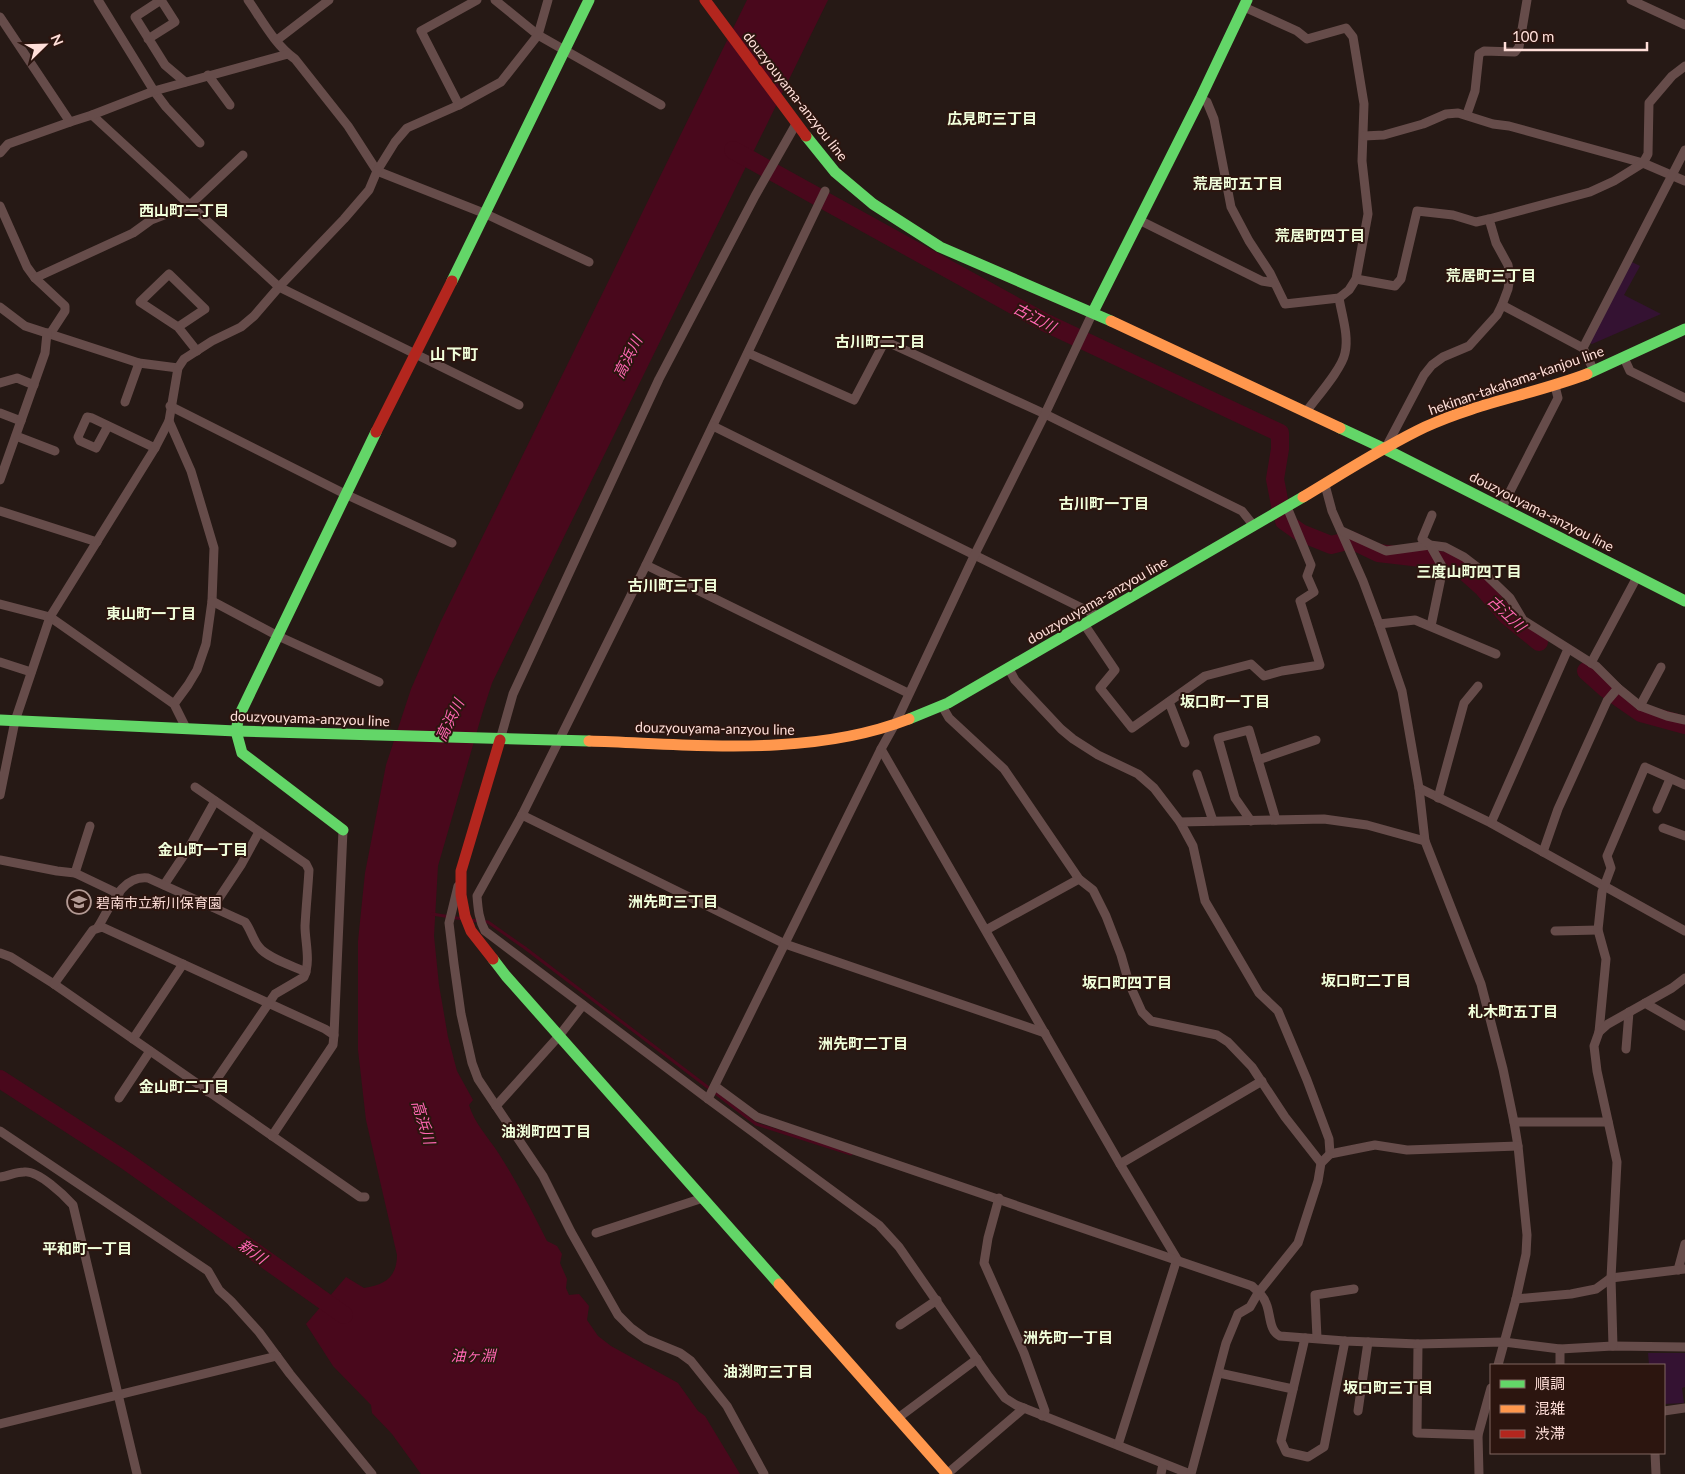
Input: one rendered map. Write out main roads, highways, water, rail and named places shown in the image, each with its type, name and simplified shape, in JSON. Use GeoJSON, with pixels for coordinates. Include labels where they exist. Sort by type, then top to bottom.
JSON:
{"type":"FeatureCollection","features":[{"type":"Feature","properties":{"kind":"main road"},"geometry":{"type":"LineString","coordinates":[[343,830],[242,754],[236,731],[239,716],[345,494],[417,355],[589,0]]}},
{"type":"Feature","properties":{"kind":"main road","name":"douzyouyama-anzyou line"},"geometry":{"type":"LineString","coordinates":[[705,0],[793,121],[835,172],[873,204],[940,247],[1093,312],[1385,449],[1685,601]]}},
{"type":"Feature","properties":{"kind":"main road"},"geometry":{"type":"LineString","coordinates":[[1093,312],[1246,3]]}},
{"type":"Feature","properties":{"kind":"main road","name":"hekinan-takahama-kanjou line"},"geometry":{"type":"LineString","coordinates":[[1385,449],[1426,427],[1466,411],[1555,386],[1594,371],[1685,328]]}},
{"type":"Feature","properties":{"kind":"main road","name":"douzyouyama-anzyou line"},"geometry":{"type":"LineString","coordinates":[[0,720],[236,731],[500,740],[765,746],[812,743],[895,724],[942,706],[1009,669],[1385,449]]}},
{"type":"Feature","properties":{"kind":"main road"},"geometry":{"type":"LineString","coordinates":[[500,740],[461,871],[461,895],[465,916],[471,931],[506,976],[947,1474]]}},
{"type":"Feature","properties":{"kind":"water"},"geometry":{"type":"Polygon","coordinates":[[[747,0],[828,0],[492,683],[438,866],[434,936],[439,985],[448,1037],[457,1071],[473,1100],[469,1105],[471,1112],[512,1175],[547,1241],[557,1246],[562,1254],[560,1263],[567,1279],[566,1288],[569,1295],[579,1294],[589,1306],[587,1320],[598,1336],[611,1346],[678,1383],[698,1411],[705,1416],[740,1474],[421,1474],[392,1434],[372,1413],[371,1405],[333,1366],[306,1324],[346,1277],[364,1288],[371,1287],[388,1279],[395,1269],[396,1263],[397,1255],[366,1120],[358,1050],[358,941],[365,873],[386,765],[411,689],[440,623],[747,0]]]}},
{"type":"Feature","properties":{"kind":"waterway","name":"古江川"},"geometry":{"type":"LineString","coordinates":[[733,150],[1044,322],[1280,433],[1280,449],[1275,479],[1280,505]]}},
{"type":"Feature","properties":{"kind":"waterway","name":"古江川"},"geometry":{"type":"LineString","coordinates":[[1284,521],[1301,533],[1331,545],[1351,540],[1378,553],[1447,561],[1463,570],[1482,587],[1506,615],[1539,642]]}},
{"type":"Feature","properties":{"kind":"waterway","name":"古江川"},"geometry":{"type":"LineString","coordinates":[[1586,671],[1605,688],[1641,713],[1685,725]]}},
{"type":"Feature","properties":{"kind":"waterway"},"geometry":{"type":"LineString","coordinates":[[432,914],[463,919]]}},
{"type":"Feature","properties":{"kind":"waterway"},"geometry":{"type":"LineString","coordinates":[[469,920],[488,922],[525,948],[756,1124],[851,1154]]}},
{"type":"Feature","properties":{"kind":"waterway","name":"新川"},"geometry":{"type":"LineString","coordinates":[[0,1079],[125,1160],[344,1315]]}},
{"type":"Feature","properties":{"kind":"place","name":"碧南市立新川保育園"},"geometry":{"type":"Point","coordinates":[79,902]}},
{"type":"Feature","properties":{"kind":"district","name":"広見町三丁目"},"geometry":{"type":"Point","coordinates":[992,118]}},
{"type":"Feature","properties":{"kind":"district","name":"荒居町五丁目"},"geometry":{"type":"Point","coordinates":[1238,183]}},
{"type":"Feature","properties":{"kind":"district","name":"西山町二丁目"},"geometry":{"type":"Point","coordinates":[184,210]}},
{"type":"Feature","properties":{"kind":"district","name":"荒居町四丁目"},"geometry":{"type":"Point","coordinates":[1320,235]}},
{"type":"Feature","properties":{"kind":"district","name":"荒居町三丁目"},"geometry":{"type":"Point","coordinates":[1491,275]}},
{"type":"Feature","properties":{"kind":"district","name":"古川町二丁目"},"geometry":{"type":"Point","coordinates":[880,341]}},
{"type":"Feature","properties":{"kind":"district","name":"山下町"},"geometry":{"type":"Point","coordinates":[454,353]}},
{"type":"Feature","properties":{"kind":"district","name":"古川町一丁目"},"geometry":{"type":"Point","coordinates":[1104,503]}},
{"type":"Feature","properties":{"kind":"district","name":"三度山町四丁目"},"geometry":{"type":"Point","coordinates":[1469,571]}},
{"type":"Feature","properties":{"kind":"district","name":"古川町三丁目"},"geometry":{"type":"Point","coordinates":[673,585]}},
{"type":"Feature","properties":{"kind":"district","name":"東山町一丁目"},"geometry":{"type":"Point","coordinates":[151,613]}},
{"type":"Feature","properties":{"kind":"district","name":"坂口町一丁目"},"geometry":{"type":"Point","coordinates":[1225,701]}},
{"type":"Feature","properties":{"kind":"district","name":"金山町一丁目"},"geometry":{"type":"Point","coordinates":[203,849]}},
{"type":"Feature","properties":{"kind":"district","name":"洲先町三丁目"},"geometry":{"type":"Point","coordinates":[673,901]}},
{"type":"Feature","properties":{"kind":"district","name":"坂口町二丁目"},"geometry":{"type":"Point","coordinates":[1366,980]}},
{"type":"Feature","properties":{"kind":"district","name":"坂口町四丁目"},"geometry":{"type":"Point","coordinates":[1127,982]}},
{"type":"Feature","properties":{"kind":"district","name":"札木町五丁目"},"geometry":{"type":"Point","coordinates":[1513,1011]}},
{"type":"Feature","properties":{"kind":"district","name":"洲先町二丁目"},"geometry":{"type":"Point","coordinates":[863,1043]}},
{"type":"Feature","properties":{"kind":"district","name":"金山町二丁目"},"geometry":{"type":"Point","coordinates":[184,1086]}},
{"type":"Feature","properties":{"kind":"district","name":"油渕町四丁目"},"geometry":{"type":"Point","coordinates":[546,1131]}},
{"type":"Feature","properties":{"kind":"district","name":"平和町一丁目"},"geometry":{"type":"Point","coordinates":[87,1248]}},
{"type":"Feature","properties":{"kind":"district","name":"洲先町一丁目"},"geometry":{"type":"Point","coordinates":[1068,1337]}},
{"type":"Feature","properties":{"kind":"district","name":"油渕町三丁目"},"geometry":{"type":"Point","coordinates":[768,1371]}},
{"type":"Feature","properties":{"kind":"district","name":"坂口町三丁目"},"geometry":{"type":"Point","coordinates":[1388,1387]}},
{"type":"Feature","properties":{"kind":"water label","name":"高浜川"},"geometry":{"type":"Point","coordinates":[627,357]}},
{"type":"Feature","properties":{"kind":"water label","name":"高浜川"},"geometry":{"type":"Point","coordinates":[449,720]}},
{"type":"Feature","properties":{"kind":"water label","name":"高浜川"},"geometry":{"type":"Point","coordinates":[424,1122]}},
{"type":"Feature","properties":{"kind":"water label","name":"油ヶ淵"},"geometry":{"type":"Point","coordinates":[473,1355]}}]}
